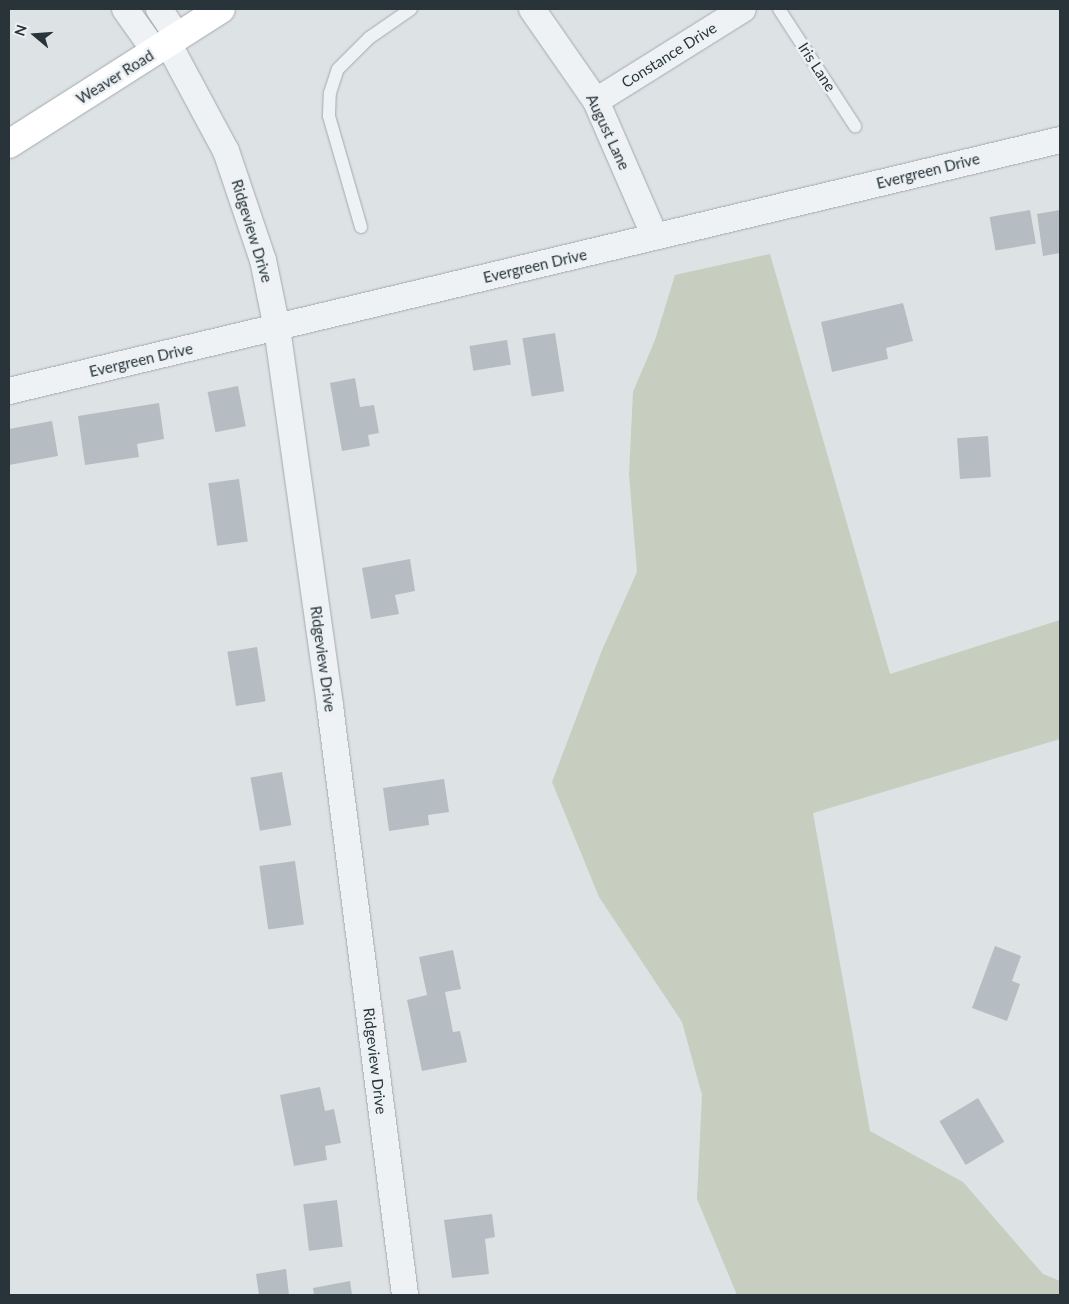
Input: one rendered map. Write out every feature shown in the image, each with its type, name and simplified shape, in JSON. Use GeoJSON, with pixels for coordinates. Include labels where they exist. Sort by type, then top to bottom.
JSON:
{"type":"FeatureCollection","features":[{"type":"Feature","properties":{"kind":"main road","name":"Weaver Road"},"geometry":{"type":"LineString","coordinates":[[9,144],[221,9]]}},
{"type":"Feature","properties":{"kind":"street"},"geometry":{"type":"LineString","coordinates":[[126,9],[167,44]]}},
{"type":"Feature","properties":{"kind":"street"},"geometry":{"type":"LineString","coordinates":[[158,9],[167,44]]}},
{"type":"Feature","properties":{"kind":"street","name":"August Lane"},"geometry":{"type":"LineString","coordinates":[[532,9],[596,101],[654,237]]}},
{"type":"Feature","properties":{"kind":"street","name":"Constance Drive"},"geometry":{"type":"LineString","coordinates":[[596,101],[743,9]]}},
{"type":"Feature","properties":{"kind":"street","name":"Ridgeview Drive"},"geometry":{"type":"LineString","coordinates":[[167,44],[226,152],[263,260],[277,328],[330,706],[405,1295]]}},
{"type":"Feature","properties":{"kind":"street","name":"Evergreen Drive"},"geometry":{"type":"LineString","coordinates":[[9,391],[1060,140]]}},
{"type":"Feature","properties":{"kind":"lane"},"geometry":{"type":"LineString","coordinates":[[361,227],[329,116],[330,93],[338,69],[368,38],[411,9]]}},
{"type":"Feature","properties":{"kind":"lane","name":"Iris Lane"},"geometry":{"type":"LineString","coordinates":[[779,9],[855,126]]}},
{"type":"Feature","properties":{"kind":"green space"},"geometry":{"type":"Polygon","coordinates":[[[770,254],[890,674],[1060,620],[1060,739],[813,813],[870,1131],[963,1182],[1043,1274],[1060,1281],[1060,1295],[737,1295],[697,1199],[702,1095],[682,1022],[599,897],[552,782],[602,650],[637,572],[629,474],[633,392],[655,340],[675,275],[770,254]]]}},
{"type":"Feature","properties":{"kind":"building"},"geometry":{"type":"Polygon","coordinates":[[[1030,210],[1036,243],[996,251],[990,217],[1030,210]]]}},
{"type":"Feature","properties":{"kind":"building"},"geometry":{"type":"Polygon","coordinates":[[[1060,210],[1060,253],[1043,256],[1037,214],[1060,210]]]}},
{"type":"Feature","properties":{"kind":"building"},"geometry":{"type":"Polygon","coordinates":[[[903,303],[913,341],[886,348],[888,359],[832,372],[821,322],[903,303]]]}},
{"type":"Feature","properties":{"kind":"building"},"geometry":{"type":"Polygon","coordinates":[[[555,333],[564,391],[532,396],[522,338],[555,333]]]}},
{"type":"Feature","properties":{"kind":"building"},"geometry":{"type":"Polygon","coordinates":[[[507,340],[511,365],[473,371],[469,346],[507,340]]]}},
{"type":"Feature","properties":{"kind":"building"},"geometry":{"type":"Polygon","coordinates":[[[355,378],[360,407],[374,405],[379,433],[368,435],[370,446],[342,451],[330,383],[355,378]]]}},
{"type":"Feature","properties":{"kind":"building"},"geometry":{"type":"Polygon","coordinates":[[[238,386],[246,426],[215,432],[208,392],[238,386]]]}},
{"type":"Feature","properties":{"kind":"building"},"geometry":{"type":"Polygon","coordinates":[[[159,403],[164,439],[137,444],[139,457],[85,465],[78,416],[159,403]]]}},
{"type":"Feature","properties":{"kind":"building"},"geometry":{"type":"Polygon","coordinates":[[[52,421],[58,456],[9,465],[9,429],[52,421]]]}},
{"type":"Feature","properties":{"kind":"building"},"geometry":{"type":"Polygon","coordinates":[[[988,436],[991,477],[960,479],[957,438],[988,436]]]}},
{"type":"Feature","properties":{"kind":"building"},"geometry":{"type":"Polygon","coordinates":[[[239,479],[248,541],[217,546],[208,483],[239,479]]]}},
{"type":"Feature","properties":{"kind":"building"},"geometry":{"type":"Polygon","coordinates":[[[410,559],[415,591],[395,595],[399,614],[371,619],[362,568],[410,559]]]}},
{"type":"Feature","properties":{"kind":"building"},"geometry":{"type":"Polygon","coordinates":[[[257,647],[266,701],[236,706],[227,652],[257,647]]]}},
{"type":"Feature","properties":{"kind":"building"},"geometry":{"type":"Polygon","coordinates":[[[282,772],[291,825],[260,831],[250,778],[282,772]]]}},
{"type":"Feature","properties":{"kind":"building"},"geometry":{"type":"Polygon","coordinates":[[[444,779],[449,812],[428,815],[429,825],[389,831],[383,788],[444,779]]]}},
{"type":"Feature","properties":{"kind":"building"},"geometry":{"type":"Polygon","coordinates":[[[295,861],[304,924],[268,929],[259,866],[295,861]]]}},
{"type":"Feature","properties":{"kind":"building"},"geometry":{"type":"Polygon","coordinates":[[[995,946],[1021,956],[1012,981],[1020,984],[1007,1021],[972,1008],[995,946]]]}},
{"type":"Feature","properties":{"kind":"building"},"geometry":{"type":"Polygon","coordinates":[[[453,950],[461,989],[445,992],[453,1032],[460,1031],[467,1062],[422,1071],[407,1000],[427,995],[419,957],[453,950]]]}},
{"type":"Feature","properties":{"kind":"building"},"geometry":{"type":"Polygon","coordinates":[[[320,1087],[325,1111],[334,1109],[341,1143],[325,1146],[327,1160],[294,1166],[280,1095],[320,1087]]]}},
{"type":"Feature","properties":{"kind":"building"},"geometry":{"type":"Polygon","coordinates":[[[978,1098],[1004,1142],[966,1165],[939,1121],[978,1098]]]}},
{"type":"Feature","properties":{"kind":"building"},"geometry":{"type":"Polygon","coordinates":[[[337,1200],[343,1247],[309,1251],[303,1204],[337,1200]]]}},
{"type":"Feature","properties":{"kind":"building"},"geometry":{"type":"Polygon","coordinates":[[[492,1214],[495,1237],[485,1239],[489,1274],[452,1278],[444,1220],[492,1214]]]}},
{"type":"Feature","properties":{"kind":"building"},"geometry":{"type":"Polygon","coordinates":[[[286,1269],[289,1295],[259,1295],[256,1274],[286,1269]]]}},
{"type":"Feature","properties":{"kind":"building"},"geometry":{"type":"Polygon","coordinates":[[[350,1281],[352,1295],[314,1295],[313,1288],[350,1281]]]}}]}
